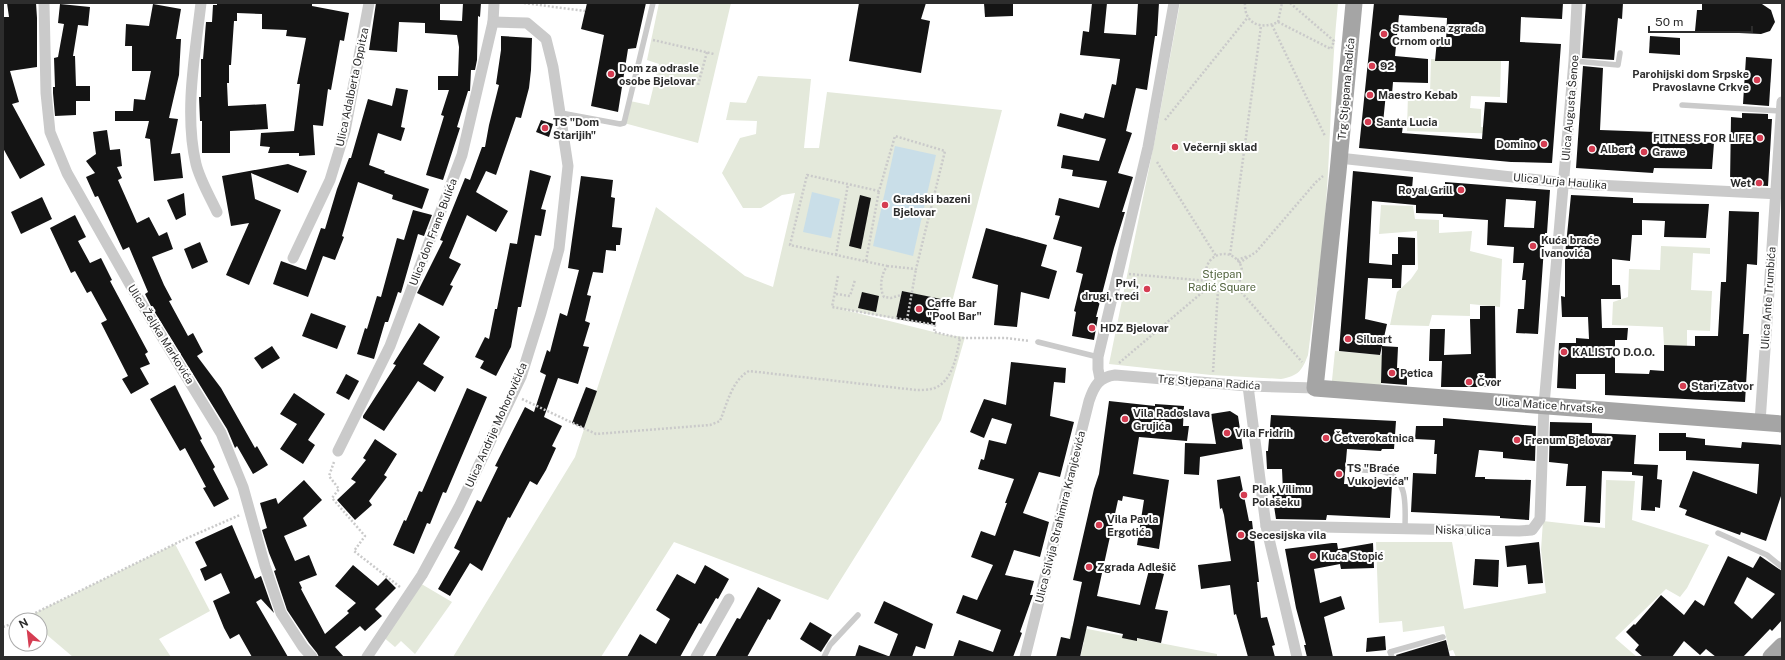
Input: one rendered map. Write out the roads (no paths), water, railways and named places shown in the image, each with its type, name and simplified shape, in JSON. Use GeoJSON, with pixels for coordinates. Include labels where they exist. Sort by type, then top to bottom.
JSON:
{"type":"FeatureCollection","features":[{"type":"Feature","properties":{"kind":"main road","name":"Trg Stjepana Radića"},"geometry":{"type":"LineString","coordinates":[[1315,388],[1354,3]]}},
{"type":"Feature","properties":{"kind":"main road","name":"Ulica Matice hrvatske"},"geometry":{"type":"LineString","coordinates":[[1315,388],[1782,424]]}},
{"type":"Feature","properties":{"kind":"main road"},"geometry":{"type":"LineString","coordinates":[[1771,657],[1782,646]]}},
{"type":"Feature","properties":{"kind":"street","name":"Ulica Željka Markovića"},"geometry":{"type":"LineString","coordinates":[[44,3],[46,93],[50,132],[67,173],[132,288],[221,433],[243,487],[265,566],[281,613],[312,657]]}},
{"type":"Feature","properties":{"kind":"street"},"geometry":{"type":"LineString","coordinates":[[201,3],[192,80],[192,135],[196,165],[217,212]]}},
{"type":"Feature","properties":{"kind":"street","name":"Ulica Adalberta Oppitza"},"geometry":{"type":"LineString","coordinates":[[293,258],[330,180],[345,131],[369,3]]}},
{"type":"Feature","properties":{"kind":"street","name":"Ulica don Frane Bulića"},"geometry":{"type":"LineString","coordinates":[[338,451],[390,346],[462,155],[493,22],[494,3]]}},
{"type":"Feature","properties":{"kind":"street"},"geometry":{"type":"LineString","coordinates":[[1100,379],[1098,357],[1148,147],[1174,3]]}},
{"type":"Feature","properties":{"kind":"street","name":"Ulica Augusta Šenoe"},"geometry":{"type":"LineString","coordinates":[[1544,405],[1574,61],[1577,3]]}},
{"type":"Feature","properties":{"kind":"street","name":"Ulica Andrije Mohorovičića"},"geometry":{"type":"LineString","coordinates":[[368,657],[422,575],[459,507],[521,377],[559,249],[568,166],[561,114],[546,39],[527,23],[493,22]]}},
{"type":"Feature","properties":{"kind":"street","name":"Ulica Ante Trumbića"},"geometry":{"type":"LineString","coordinates":[[1760,422],[1778,194],[1782,106]]}},
{"type":"Feature","properties":{"kind":"street","name":"Ulica Jurja Haulika"},"geometry":{"type":"LineString","coordinates":[[1339,159],[1563,182],[1778,194]]}},
{"type":"Feature","properties":{"kind":"street","name":"Trg Stjepana Radića"},"geometry":{"type":"LineString","coordinates":[[1100,379],[1116,375],[1248,386],[1315,388]]}},
{"type":"Feature","properties":{"kind":"street","name":"Ulica Silvija Strahimira Kranjčevića"},"geometry":{"type":"LineString","coordinates":[[1025,657],[1089,401],[1094,387],[1100,379]]}},
{"type":"Feature","properties":{"kind":"street"},"geometry":{"type":"LineString","coordinates":[[1248,386],[1266,526],[1297,657]]}},
{"type":"Feature","properties":{"kind":"street","name":"Niska ulica"},"geometry":{"type":"LineString","coordinates":[[1266,526],[1532,530],[1540,518],[1544,405]]}},
{"type":"Feature","properties":{"kind":"street"},"geometry":{"type":"LineString","coordinates":[[696,657],[729,599]]}},
{"type":"Feature","properties":{"kind":"lane"},"geometry":{"type":"LineString","coordinates":[[561,114],[620,124],[624,123],[653,3]]}},
{"type":"Feature","properties":{"kind":"lane"},"geometry":{"type":"LineString","coordinates":[[1574,61],[1618,65],[1620,53]]}},
{"type":"Feature","properties":{"kind":"lane"},"geometry":{"type":"LineString","coordinates":[[1682,105],[1782,106]]}},
{"type":"Feature","properties":{"kind":"lane"},"geometry":{"type":"LineString","coordinates":[[1038,342],[1098,357]]}},
{"type":"Feature","properties":{"kind":"lane"},"geometry":{"type":"LineString","coordinates":[[1363,470],[1385,472],[1397,479],[1405,497],[1405,529]]}},
{"type":"Feature","properties":{"kind":"lane"},"geometry":{"type":"LineString","coordinates":[[1718,533],[1767,555],[1782,566]]}},
{"type":"Feature","properties":{"kind":"lane"},"geometry":{"type":"LineString","coordinates":[[824,657],[830,645],[858,615]]}},
{"type":"Feature","properties":{"kind":"lane"},"geometry":{"type":"LineString","coordinates":[[1392,657],[1390,652],[1443,637]]}},
{"type":"Feature","properties":{"kind":"water"},"geometry":{"type":"Polygon","coordinates":[[[895,146],[936,155],[913,256],[873,246],[895,146]]]}},
{"type":"Feature","properties":{"kind":"water"},"geometry":{"type":"Polygon","coordinates":[[[812,192],[840,199],[831,238],[803,232],[812,192]]]}},
{"type":"Feature","properties":{"kind":"place","name":"Stambena zgrada Crnom orlu"},"geometry":{"type":"Point","coordinates":[1384,34]}},
{"type":"Feature","properties":{"kind":"place","name":"92"},"geometry":{"type":"Point","coordinates":[1372,66]}},
{"type":"Feature","properties":{"kind":"place","name":"Dom za odrasle osobe Bjelovar"},"geometry":{"type":"Point","coordinates":[611,74]}},
{"type":"Feature","properties":{"kind":"place","name":"Parohijski dom Srpske Pravoslavne Crkve"},"geometry":{"type":"Point","coordinates":[1757,80]}},
{"type":"Feature","properties":{"kind":"place","name":"Maestro Kebab"},"geometry":{"type":"Point","coordinates":[1370,95]}},
{"type":"Feature","properties":{"kind":"place","name":"Santa Lucia"},"geometry":{"type":"Point","coordinates":[1368,122]}},
{"type":"Feature","properties":{"kind":"place","name":"TS \"Dom Starijih\""},"geometry":{"type":"Point","coordinates":[545,128]}},
{"type":"Feature","properties":{"kind":"place","name":"FITNESS FOR LIFE"},"geometry":{"type":"Point","coordinates":[1760,138]}},
{"type":"Feature","properties":{"kind":"place","name":"Domino"},"geometry":{"type":"Point","coordinates":[1544,144]}},
{"type":"Feature","properties":{"kind":"place","name":"Večernji sklad"},"geometry":{"type":"Point","coordinates":[1175,147]}},
{"type":"Feature","properties":{"kind":"place","name":"Albert"},"geometry":{"type":"Point","coordinates":[1592,149]}},
{"type":"Feature","properties":{"kind":"place","name":"Grawe"},"geometry":{"type":"Point","coordinates":[1644,152]}},
{"type":"Feature","properties":{"kind":"place","name":"Wet"},"geometry":{"type":"Point","coordinates":[1759,183]}},
{"type":"Feature","properties":{"kind":"place","name":"Royal Grill"},"geometry":{"type":"Point","coordinates":[1461,190]}},
{"type":"Feature","properties":{"kind":"place","name":"Gradski bazeni Bjelovar"},"geometry":{"type":"Point","coordinates":[885,205]}},
{"type":"Feature","properties":{"kind":"place","name":"Kuća braće Ivanovića"},"geometry":{"type":"Point","coordinates":[1533,246]}},
{"type":"Feature","properties":{"kind":"place","name":"Prvi, drugi, treći"},"geometry":{"type":"Point","coordinates":[1147,289]}},
{"type":"Feature","properties":{"kind":"place","name":"Caffe Bar \"Pool Bar\""},"geometry":{"type":"Point","coordinates":[919,309]}},
{"type":"Feature","properties":{"kind":"place","name":"HDZ Bjelovar"},"geometry":{"type":"Point","coordinates":[1092,328]}},
{"type":"Feature","properties":{"kind":"place","name":"Siluart"},"geometry":{"type":"Point","coordinates":[1348,339]}},
{"type":"Feature","properties":{"kind":"place","name":"KALISTO D.O.O."},"geometry":{"type":"Point","coordinates":[1564,352]}},
{"type":"Feature","properties":{"kind":"place","name":"Petica"},"geometry":{"type":"Point","coordinates":[1392,373]}},
{"type":"Feature","properties":{"kind":"place","name":"Čvor"},"geometry":{"type":"Point","coordinates":[1469,382]}},
{"type":"Feature","properties":{"kind":"place","name":"Stari Zatvor"},"geometry":{"type":"Point","coordinates":[1683,386]}},
{"type":"Feature","properties":{"kind":"place","name":"Vila Radoslava Grujića"},"geometry":{"type":"Point","coordinates":[1125,419]}},
{"type":"Feature","properties":{"kind":"place","name":"Vila Fridrih"},"geometry":{"type":"Point","coordinates":[1227,433]}},
{"type":"Feature","properties":{"kind":"place","name":"Četverokatnica"},"geometry":{"type":"Point","coordinates":[1326,438]}},
{"type":"Feature","properties":{"kind":"place","name":"Frenum Bjelovar"},"geometry":{"type":"Point","coordinates":[1517,440]}},
{"type":"Feature","properties":{"kind":"place","name":"TS \"Braće Vukojevića\""},"geometry":{"type":"Point","coordinates":[1339,474]}},
{"type":"Feature","properties":{"kind":"place","name":"Plak Vilimu Polašeku"},"geometry":{"type":"Point","coordinates":[1244,495]}},
{"type":"Feature","properties":{"kind":"place","name":"Vila Pavla Ergotića"},"geometry":{"type":"Point","coordinates":[1099,525]}},
{"type":"Feature","properties":{"kind":"place","name":"Secesijska vila"},"geometry":{"type":"Point","coordinates":[1241,535]}},
{"type":"Feature","properties":{"kind":"place","name":"Kuća Stopić"},"geometry":{"type":"Point","coordinates":[1313,556]}},
{"type":"Feature","properties":{"kind":"place","name":"Zgrada Adlešič"},"geometry":{"type":"Point","coordinates":[1089,567]}},
{"type":"Feature","properties":{"kind":"park label","name":"Stjepan Radić Square"},"geometry":{"type":"Point","coordinates":[1222,280]}}]}
